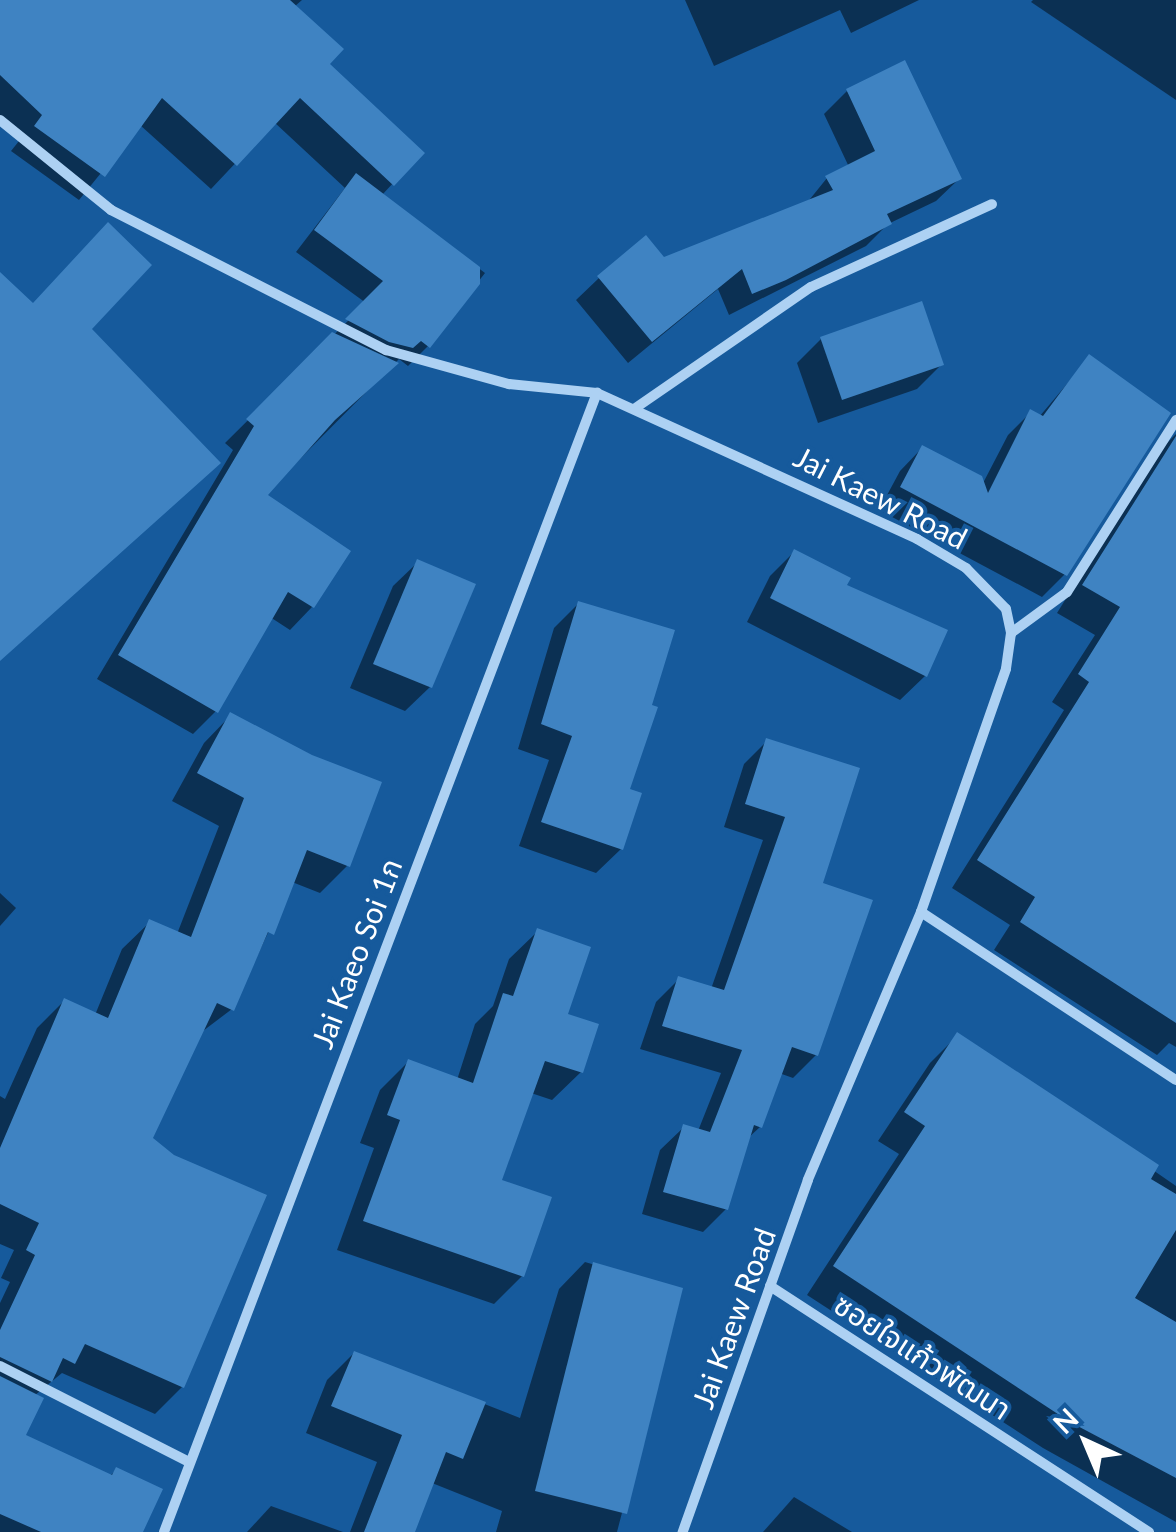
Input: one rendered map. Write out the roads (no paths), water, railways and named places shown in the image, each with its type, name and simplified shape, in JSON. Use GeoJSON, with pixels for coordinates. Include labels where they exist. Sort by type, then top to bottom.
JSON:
{"type":"FeatureCollection","features":[{"type":"Feature","properties":{"kind":"street","name":"Jai Kaew Road"},"geometry":{"type":"LineString","coordinates":[[0,120],[112,210],[386,350],[508,384],[597,392],[918,539],[966,568],[1006,609],[1011,633],[1006,669],[921,912],[770,1286],[683,1532]]}},
{"type":"Feature","properties":{"kind":"street"},"geometry":{"type":"LineString","coordinates":[[634,409],[811,286],[992,204]]}},
{"type":"Feature","properties":{"kind":"street","name":"Jai Kaeo Soi 1ก"},"geometry":{"type":"LineString","coordinates":[[164,1532],[597,392]]}},
{"type":"Feature","properties":{"kind":"street"},"geometry":{"type":"LineString","coordinates":[[1011,633],[1067,592],[1176,420]]}},
{"type":"Feature","properties":{"kind":"street"},"geometry":{"type":"LineString","coordinates":[[921,912],[1176,1080]]}},
{"type":"Feature","properties":{"kind":"street","name":"ซอยใจแก้วพัฒนา"},"geometry":{"type":"LineString","coordinates":[[770,1286],[1149,1532]]}},
{"type":"Feature","properties":{"kind":"street"},"geometry":{"type":"LineString","coordinates":[[0,1366],[189,1462]]}}]}
